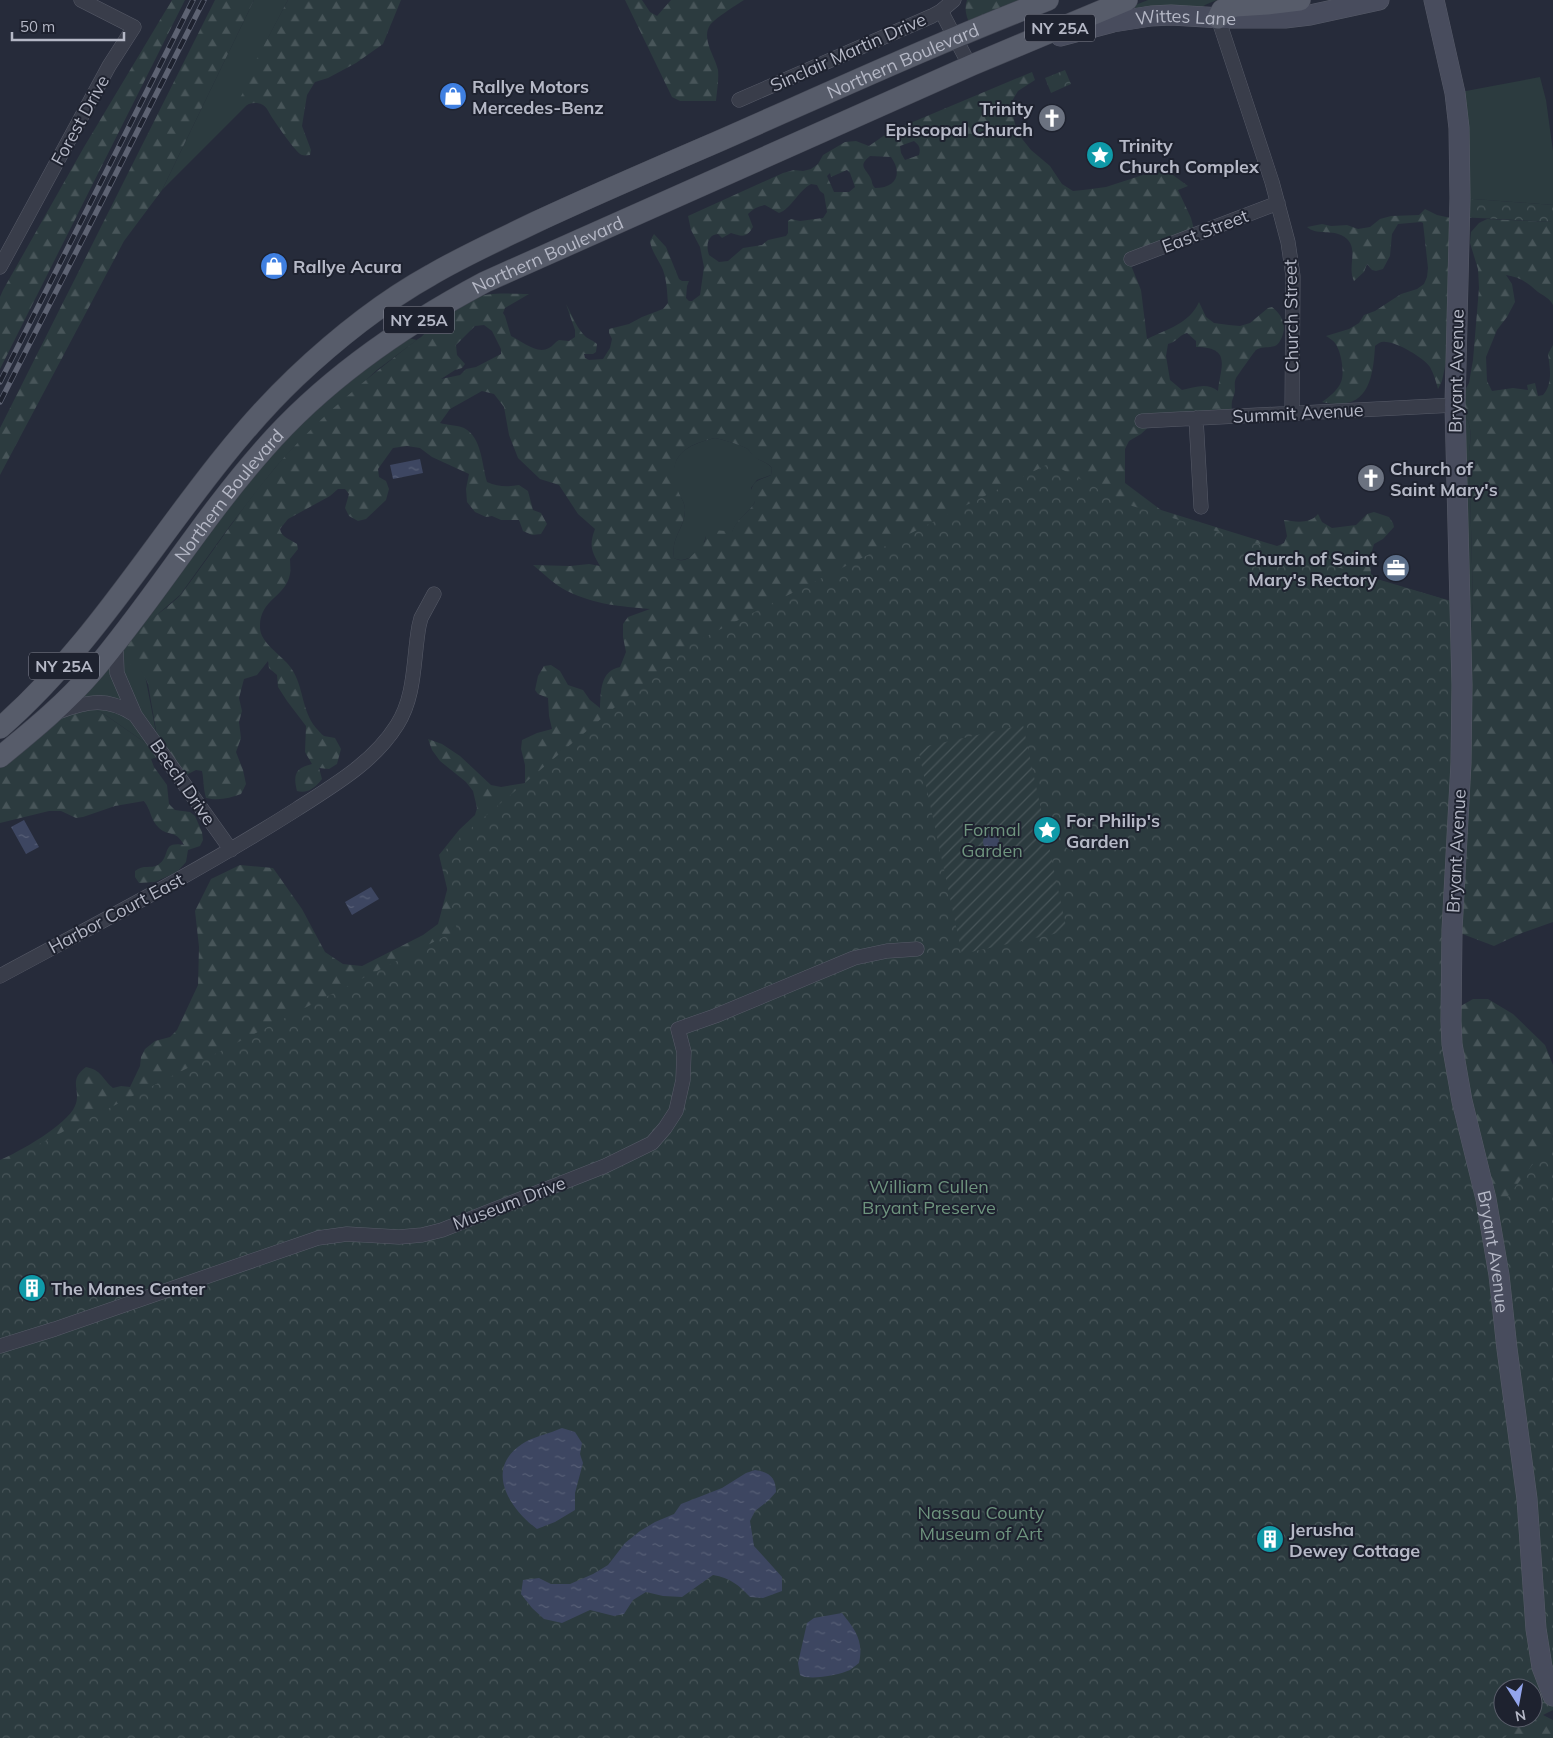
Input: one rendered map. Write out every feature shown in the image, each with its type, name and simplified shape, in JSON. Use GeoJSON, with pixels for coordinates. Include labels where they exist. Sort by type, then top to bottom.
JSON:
{"type":"FeatureCollection","features":[{"type":"Feature","properties":{"kind":"main road"},"geometry":{"type":"LineString","coordinates":[[975,28],[1023,0]]}},
{"type":"Feature","properties":{"kind":"main road","name":"Northern Boulevard"},"geometry":{"type":"LineString","coordinates":[[0,728],[24,707],[72,655],[136,575],[215,466],[260,413],[298,376],[368,317],[428,276],[472,252],[564,209],[975,28],[1048,0]]}},
{"type":"Feature","properties":{"kind":"main road","name":"Northern Boulevard"},"geometry":{"type":"LineString","coordinates":[[0,757],[53,713],[92,672],[116,644],[220,501],[264,448],[296,414],[344,374],[402,331],[455,298],[486,282],[970,66],[1127,0]]}},
{"type":"Feature","properties":{"kind":"main road"},"geometry":{"type":"LineString","coordinates":[[1218,18],[1220,12],[1230,7],[1260,8],[1300,0]]}},
{"type":"Feature","properties":{"kind":"main road","name":"Wittes Lane"},"geometry":{"type":"LineString","coordinates":[[1260,8],[1297,17],[1379,0]]}},
{"type":"Feature","properties":{"kind":"main road","name":"Bryant Avenue"},"geometry":{"type":"LineString","coordinates":[[1434,0],[1453,82],[1459,128],[1460,198],[1455,405],[1462,684],[1450,1021],[1462,1101],[1486,1198],[1499,1275],[1527,1499],[1536,1629],[1542,1667],[1553,1696]]}},
{"type":"Feature","properties":{"kind":"main road","name":"Wittes Lane"},"geometry":{"type":"LineString","coordinates":[[994,56],[1081,30],[1121,21],[1164,15],[1218,18]]}},
{"type":"Feature","properties":{"kind":"main road"},"geometry":{"type":"LineString","coordinates":[[472,252],[486,282]]}},
{"type":"Feature","properties":{"kind":"street","name":"Forest Drive"},"geometry":{"type":"LineString","coordinates":[[0,267],[110,66],[134,27],[81,0]]}},
{"type":"Feature","properties":{"kind":"street","name":"Sinclair Martin Drive"},"geometry":{"type":"LineString","coordinates":[[739,100],[941,11],[954,0]]}},
{"type":"Feature","properties":{"kind":"street"},"geometry":{"type":"LineString","coordinates":[[1228,48],[1229,40],[1234,30],[1260,8]]}},
{"type":"Feature","properties":{"kind":"street"},"geometry":{"type":"LineString","coordinates":[[941,11],[970,66]]}},
{"type":"Feature","properties":{"kind":"street","name":"Church Street"},"geometry":{"type":"LineString","coordinates":[[1218,18],[1278,204],[1288,242],[1292,276],[1292,414]]}},
{"type":"Feature","properties":{"kind":"street","name":"East Street"},"geometry":{"type":"LineString","coordinates":[[1131,259],[1278,204]]}},
{"type":"Feature","properties":{"kind":"street","name":"Summit Avenue"},"geometry":{"type":"LineString","coordinates":[[1142,421],[1455,405]]}},
{"type":"Feature","properties":{"kind":"street"},"geometry":{"type":"LineString","coordinates":[[1196,418],[1200,507]]}},
{"type":"Feature","properties":{"kind":"street","name":"Harbor Court East"},"geometry":{"type":"LineString","coordinates":[[0,976],[231,850],[356,770],[386,741],[398,723],[411,690],[421,618],[434,594]]}},
{"type":"Feature","properties":{"kind":"street","name":"Beech Drive"},"geometry":{"type":"LineString","coordinates":[[116,644],[117,673],[135,715],[231,850]]}},
{"type":"Feature","properties":{"kind":"street","name":"Beech Drive"},"geometry":{"type":"LineString","coordinates":[[53,713],[83,704],[104,702],[124,708],[135,715]]}},
{"type":"Feature","properties":{"kind":"street","name":"Museum Drive"},"geometry":{"type":"LineString","coordinates":[[0,1346],[55,1329],[318,1238],[347,1234],[399,1237],[422,1235],[442,1230],[605,1166],[652,1143],[666,1128],[676,1111],[685,1072],[684,1052],[678,1029],[715,1016],[854,958],[888,950],[917,949]]}},
{"type":"Feature","properties":{"kind":"green space"},"geometry":{"type":"Polygon","coordinates":[[[172,0],[185,0],[0,369],[0,297],[3,290],[84,147],[172,0]]]}},
{"type":"Feature","properties":{"kind":"green space"},"geometry":{"type":"Polygon","coordinates":[[[215,0],[254,0],[162,190],[124,241],[0,475],[0,428],[215,0]]]}},
{"type":"Feature","properties":{"kind":"green space"},"geometry":{"type":"Polygon","coordinates":[[[254,0],[288,0],[267,40],[248,104],[162,190],[254,0]]]}},
{"type":"Feature","properties":{"kind":"green space"},"geometry":{"type":"Polygon","coordinates":[[[288,0],[401,0],[383,44],[356,63],[328,78],[315,82],[307,95],[302,126],[311,150],[310,155],[302,155],[295,149],[263,105],[257,103],[250,104],[232,113],[247,85],[253,66],[288,0]]]}},
{"type":"Feature","properties":{"kind":"green space"},"geometry":{"type":"Polygon","coordinates":[[[625,0],[642,0],[650,12],[657,16],[671,0],[744,0],[716,19],[708,30],[708,42],[718,70],[716,101],[680,101],[672,97],[625,0]]]}},
{"type":"Feature","properties":{"kind":"green space"},"geometry":{"type":"Polygon","coordinates":[[[967,0],[1022,0],[971,26],[966,13],[967,0]]]}},
{"type":"Feature","properties":{"kind":"green space"},"geometry":{"type":"Polygon","coordinates":[[[1148,0],[1217,0],[1200,9],[1131,11],[1130,7],[1148,0]]]}},
{"type":"Feature","properties":{"kind":"green space"},"geometry":{"type":"Polygon","coordinates":[[[1065,70],[1071,84],[1051,93],[1045,78],[1065,70]]]}},
{"type":"Feature","properties":{"kind":"green space","name":"William Cullen Bryant Preserve"},"geometry":{"type":"Polygon","coordinates":[[[1032,72],[1035,80],[1018,91],[1012,101],[1016,128],[1031,150],[1050,166],[1062,184],[1073,191],[1106,187],[1161,169],[1166,170],[1188,186],[1178,190],[1191,218],[1195,233],[1149,257],[1145,261],[1140,262],[1128,258],[1141,290],[1147,339],[1183,321],[1199,302],[1206,317],[1214,323],[1240,326],[1250,323],[1268,308],[1272,307],[1283,320],[1283,333],[1280,341],[1273,347],[1256,350],[1236,378],[1231,424],[1221,419],[1154,422],[1141,434],[1129,441],[1125,449],[1125,483],[1161,510],[1277,546],[1284,543],[1287,536],[1284,520],[1307,521],[1318,514],[1322,522],[1332,528],[1356,525],[1367,514],[1374,512],[1389,517],[1394,527],[1383,539],[1374,544],[1370,558],[1371,574],[1378,580],[1454,602],[1470,646],[1473,602],[1470,427],[1466,416],[1457,405],[1469,383],[1473,360],[1479,288],[1478,269],[1470,243],[1471,232],[1479,223],[1487,219],[1553,222],[1553,305],[1527,283],[1516,277],[1506,275],[1512,284],[1515,302],[1497,330],[1486,357],[1487,381],[1492,391],[1513,388],[1528,390],[1527,385],[1535,383],[1538,396],[1543,395],[1550,381],[1548,354],[1553,345],[1553,922],[1494,946],[1452,930],[1459,1007],[1473,999],[1488,999],[1513,1014],[1545,1045],[1553,1065],[1553,1135],[1551,1141],[1553,1151],[1553,1710],[1543,1715],[1553,1720],[1553,1738],[1081,1738],[0,1242],[0,1160],[42,1137],[63,1121],[75,1106],[77,1100],[77,1077],[86,1067],[99,1073],[113,1088],[121,1086],[130,1087],[140,1066],[141,1057],[145,1049],[155,1041],[170,1037],[177,1030],[198,985],[199,947],[195,911],[211,879],[240,865],[273,868],[302,909],[325,952],[343,964],[362,966],[423,935],[438,924],[451,875],[472,854],[439,855],[459,830],[475,815],[477,808],[473,791],[466,782],[440,761],[432,750],[428,739],[442,744],[460,756],[491,785],[501,787],[525,783],[525,765],[521,749],[522,740],[552,729],[548,698],[538,694],[535,690],[538,676],[544,666],[551,665],[560,671],[568,685],[583,690],[590,700],[600,708],[601,689],[605,677],[613,669],[620,667],[626,652],[623,624],[628,617],[650,609],[608,604],[578,596],[558,586],[533,565],[570,566],[589,564],[600,566],[592,548],[595,529],[578,514],[559,485],[540,479],[518,458],[509,435],[504,407],[494,394],[482,391],[450,409],[440,423],[461,427],[470,432],[478,445],[487,482],[503,486],[519,485],[528,491],[533,510],[541,513],[547,524],[541,534],[532,535],[523,531],[519,520],[501,520],[492,516],[486,517],[475,512],[467,502],[466,489],[469,474],[432,457],[420,448],[407,446],[393,448],[378,469],[379,477],[386,481],[389,489],[386,500],[366,519],[358,521],[349,516],[345,508],[349,494],[345,489],[338,489],[330,496],[288,519],[280,529],[284,536],[297,544],[298,549],[290,559],[288,582],[264,610],[260,626],[263,638],[287,663],[295,675],[311,721],[324,736],[335,738],[341,749],[337,764],[329,769],[319,768],[322,779],[314,787],[305,792],[297,791],[295,781],[297,773],[302,768],[312,764],[305,752],[306,726],[278,687],[277,675],[269,668],[268,661],[257,675],[244,679],[239,698],[242,711],[239,722],[241,738],[236,752],[246,784],[241,794],[224,799],[206,798],[202,771],[196,770],[186,775],[161,758],[151,759],[154,767],[167,785],[169,804],[175,810],[190,812],[195,816],[202,832],[203,840],[200,846],[188,850],[186,862],[177,872],[155,882],[139,883],[135,877],[135,871],[158,865],[165,858],[167,850],[172,845],[184,845],[178,837],[163,831],[156,825],[144,801],[115,806],[83,817],[76,818],[61,811],[49,811],[0,823],[0,759],[53,713],[88,709],[101,712],[160,753],[148,684],[141,672],[126,660],[126,650],[131,641],[146,624],[182,593],[239,514],[291,450],[325,416],[362,384],[432,326],[462,304],[479,296],[529,294],[505,308],[503,313],[511,336],[535,349],[544,350],[559,340],[569,341],[575,337],[575,330],[566,304],[583,334],[597,344],[596,352],[584,354],[585,358],[589,360],[603,359],[610,348],[612,339],[609,329],[629,324],[663,309],[668,303],[664,274],[653,252],[650,241],[654,234],[666,247],[679,279],[689,281],[686,298],[692,301],[700,295],[704,267],[700,247],[691,230],[688,216],[783,173],[811,169],[818,164],[823,155],[845,142],[856,141],[869,146],[889,132],[1032,72]],[[914,141],[900,146],[905,160],[919,155],[920,149],[914,141]],[[870,156],[863,165],[873,185],[875,188],[888,186],[897,174],[895,163],[891,157],[870,156]],[[847,170],[831,177],[830,173],[827,176],[834,192],[849,192],[855,187],[847,170]],[[811,184],[787,208],[779,213],[765,205],[758,207],[748,214],[753,227],[746,235],[741,236],[731,233],[722,238],[718,234],[712,236],[708,245],[709,255],[719,262],[728,261],[743,248],[762,245],[768,240],[786,236],[788,233],[788,221],[791,219],[800,221],[823,218],[827,212],[824,194],[817,185],[811,184]],[[484,325],[475,326],[456,345],[457,355],[465,364],[462,368],[441,379],[460,375],[466,369],[476,367],[501,354],[501,349],[492,331],[484,325]],[[1187,333],[1168,344],[1166,356],[1170,380],[1182,390],[1205,386],[1218,391],[1222,367],[1220,355],[1208,348],[1196,347],[1196,341],[1187,333]],[[715,438],[695,444],[681,453],[675,467],[677,488],[685,510],[674,544],[674,558],[678,560],[685,560],[692,556],[705,541],[708,533],[717,531],[732,532],[736,524],[755,502],[750,495],[755,483],[771,475],[772,468],[754,457],[746,448],[715,438]]]}},
{"type":"Feature","properties":{"kind":"green space"},"geometry":{"type":"Polygon","coordinates":[[[1540,77],[1546,100],[1553,151],[1553,205],[1460,198],[1455,93],[1540,77]]]}},
{"type":"Feature","properties":{"kind":"green space"},"geometry":{"type":"Polygon","coordinates":[[[1460,198],[1553,205],[1553,222],[1459,217],[1460,198]]]}},
{"type":"Feature","properties":{"kind":"green space"},"geometry":{"type":"Polygon","coordinates":[[[1425,209],[1437,215],[1451,218],[1447,357],[1442,381],[1438,389],[1434,375],[1427,363],[1410,351],[1391,343],[1383,342],[1375,346],[1369,383],[1358,398],[1349,403],[1322,402],[1338,388],[1343,373],[1339,351],[1333,341],[1326,336],[1349,329],[1359,323],[1364,315],[1375,311],[1401,294],[1417,289],[1424,284],[1428,268],[1423,223],[1421,222],[1398,224],[1392,234],[1390,256],[1383,269],[1372,270],[1367,264],[1364,272],[1354,281],[1352,275],[1351,244],[1347,239],[1341,235],[1315,231],[1307,227],[1322,224],[1331,226],[1347,225],[1358,229],[1370,227],[1380,219],[1391,216],[1419,215],[1425,209]]]}},
{"type":"Feature","properties":{"kind":"green space"},"geometry":{"type":"Polygon","coordinates":[[[409,338],[417,340],[377,370],[294,447],[232,523],[180,595],[143,627],[130,663],[135,665],[145,675],[160,753],[101,712],[79,709],[92,672],[301,412],[409,338]]]}},
{"type":"Feature","properties":{"kind":"green space"},"geometry":{"type":"Polygon","coordinates":[[[1457,405],[1466,416],[1470,427],[1473,602],[1470,646],[1457,405]]]}},
{"type":"Feature","properties":{"kind":"green space"},"geometry":{"type":"Polygon","coordinates":[[[715,438],[747,449],[755,457],[772,468],[771,475],[757,480],[751,488],[755,502],[736,524],[732,533],[706,536],[702,546],[694,554],[684,560],[679,560],[674,558],[674,544],[684,517],[685,507],[676,488],[674,467],[681,453],[688,448],[715,438]]]}},
{"type":"Feature","properties":{"kind":"green space","name":"William Cullen Bryant Preserve"},"geometry":{"type":"Polygon","coordinates":[[[1050,463],[1129,505],[1454,602],[1451,1021],[1490,1219],[1551,1141],[1553,1135],[1553,1710],[1543,1712],[1543,1678],[1493,1678],[1493,1728],[1511,1728],[1505,1738],[0,1738],[0,1164],[457,930],[439,855],[689,645],[1050,463]]]}},
{"type":"Feature","properties":{"kind":"green space","name":"Formal Garden"},"geometry":{"type":"Polygon","coordinates":[[[1023,725],[1067,931],[962,954],[918,748],[1023,725]]]}},
{"type":"Feature","properties":{"kind":"water"},"geometry":{"type":"Polygon","coordinates":[[[420,459],[423,473],[393,479],[390,465],[420,459]]]}},
{"type":"Feature","properties":{"kind":"water"},"geometry":{"type":"Polygon","coordinates":[[[24,820],[39,847],[26,854],[11,827],[24,820]]]}},
{"type":"Feature","properties":{"kind":"water"},"geometry":{"type":"Polygon","coordinates":[[[988,834],[994,834],[999,839],[997,848],[988,850],[983,845],[983,839],[988,834]]]}},
{"type":"Feature","properties":{"kind":"water"},"geometry":{"type":"Polygon","coordinates":[[[371,887],[379,899],[352,915],[345,902],[371,887]]]}},
{"type":"Feature","properties":{"kind":"water"},"geometry":{"type":"Polygon","coordinates":[[[562,1428],[575,1432],[582,1443],[580,1454],[583,1463],[575,1493],[575,1510],[555,1522],[537,1529],[517,1510],[510,1499],[505,1488],[504,1465],[511,1454],[522,1444],[562,1428]]]}},
{"type":"Feature","properties":{"kind":"water"},"geometry":{"type":"Polygon","coordinates":[[[755,1470],[765,1472],[771,1476],[775,1483],[776,1492],[755,1511],[750,1521],[754,1546],[782,1577],[782,1591],[763,1598],[750,1597],[734,1583],[713,1575],[682,1597],[663,1596],[646,1592],[633,1600],[624,1614],[614,1616],[590,1610],[562,1623],[544,1619],[521,1594],[523,1580],[539,1578],[551,1584],[570,1584],[593,1574],[608,1565],[625,1543],[640,1531],[674,1514],[681,1504],[722,1488],[746,1473],[755,1470]]]}},
{"type":"Feature","properties":{"kind":"water"},"geometry":{"type":"Polygon","coordinates":[[[842,1613],[857,1636],[860,1648],[859,1663],[850,1670],[839,1674],[817,1677],[804,1677],[800,1675],[798,1663],[807,1623],[814,1618],[842,1613]]]}},
{"type":"Feature","properties":{"kind":"railway"},"geometry":{"type":"LineString","coordinates":[[0,382],[193,0]]}},
{"type":"Feature","properties":{"kind":"railway"},"geometry":{"type":"LineString","coordinates":[[0,402],[204,0]]}},
{"type":"Feature","properties":{"kind":"place","name":"Rallye Motors Mercedes-Benz"},"geometry":{"type":"Point","coordinates":[453,96]}},
{"type":"Feature","properties":{"kind":"place","name":"Trinity Episcopal Church"},"geometry":{"type":"Point","coordinates":[1052,118]}},
{"type":"Feature","properties":{"kind":"place","name":"Trinity Church Complex"},"geometry":{"type":"Point","coordinates":[1100,155]}},
{"type":"Feature","properties":{"kind":"place","name":"Rallye Acura"},"geometry":{"type":"Point","coordinates":[274,266]}},
{"type":"Feature","properties":{"kind":"place","name":"Church of Saint Mary's"},"geometry":{"type":"Point","coordinates":[1371,478]}},
{"type":"Feature","properties":{"kind":"place","name":"Church of Saint Mary's Rectory"},"geometry":{"type":"Point","coordinates":[1396,568]}},
{"type":"Feature","properties":{"kind":"place","name":"For Philip's Garden"},"geometry":{"type":"Point","coordinates":[1047,830]}},
{"type":"Feature","properties":{"kind":"place","name":"The Manes Center"},"geometry":{"type":"Point","coordinates":[32,1288]}},
{"type":"Feature","properties":{"kind":"place","name":"Jerusha Dewey Cottage"},"geometry":{"type":"Point","coordinates":[1270,1539]}},
{"type":"Feature","properties":{"kind":"park label","name":"Nassau County Museum of Art"},"geometry":{"type":"Point","coordinates":[981,1522]}}]}
